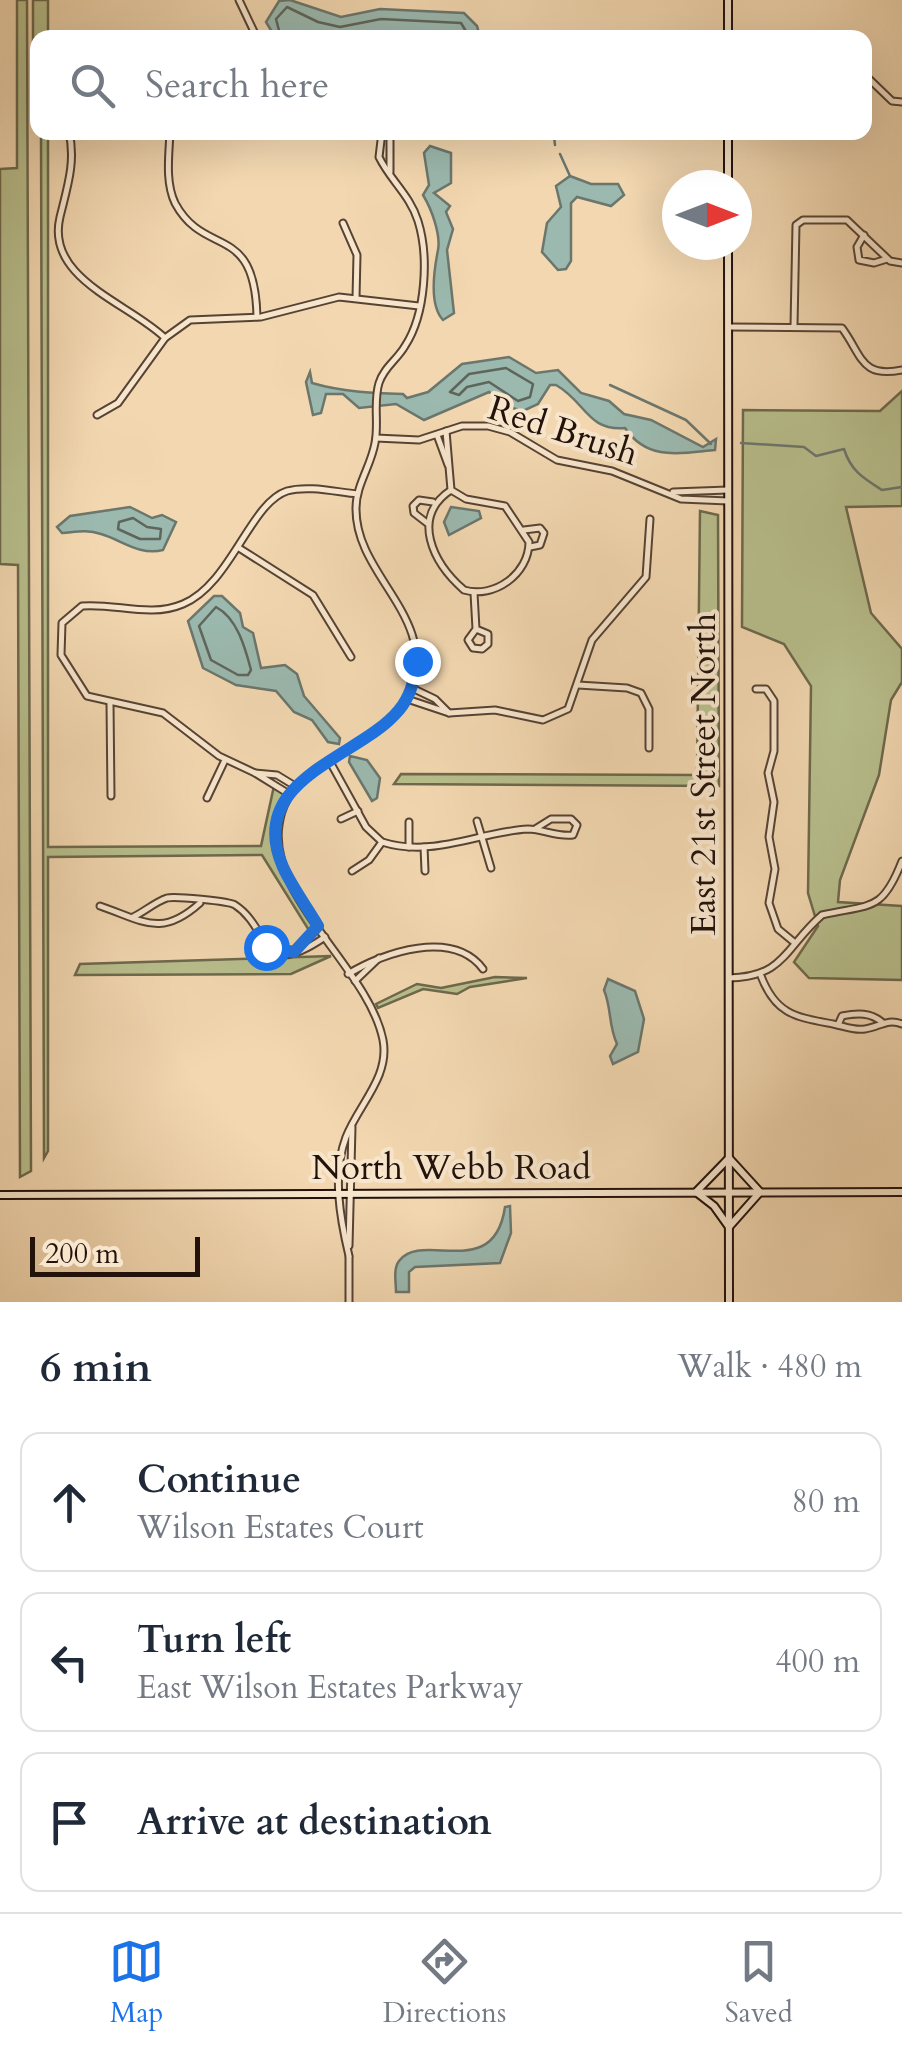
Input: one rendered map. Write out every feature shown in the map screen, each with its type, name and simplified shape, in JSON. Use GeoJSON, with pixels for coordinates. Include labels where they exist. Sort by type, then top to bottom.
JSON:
{"type":"FeatureCollection","features":[{"type":"Feature","properties":{"kind":"main road"},"geometry":{"type":"LineString","coordinates":[[728,0],[728,30]]}},
{"type":"Feature","properties":{"kind":"main road"},"geometry":{"type":"LineString","coordinates":[[728,140],[728,170]]}},
{"type":"Feature","properties":{"kind":"main road","name":"East 21st Street North"},"geometry":{"type":"LineString","coordinates":[[728,260],[729,1302]]}},
{"type":"Feature","properties":{"kind":"main road"},"geometry":{"type":"LineString","coordinates":[[729,1158],[760,1192],[729,1227],[717,1208],[696,1192],[729,1158]]}},
{"type":"Feature","properties":{"kind":"main road","name":"North Webb Road"},"geometry":{"type":"LineString","coordinates":[[0,1195],[902,1192]]}},
{"type":"Feature","properties":{"kind":"street"},"geometry":{"type":"LineString","coordinates":[[239,0],[253,30]]}},
{"type":"Feature","properties":{"kind":"street"},"geometry":{"type":"LineString","coordinates":[[872,82],[892,101],[902,102]]}},
{"type":"Feature","properties":{"kind":"street"},"geometry":{"type":"LineString","coordinates":[[70,140],[71,172],[58,233],[63,256],[76,273],[165,338]]}},
{"type":"Feature","properties":{"kind":"street"},"geometry":{"type":"LineString","coordinates":[[170,140],[169,182],[176,206],[192,223],[226,242],[246,261],[256,282],[257,316]]}},
{"type":"Feature","properties":{"kind":"street"},"geometry":{"type":"LineString","coordinates":[[349,1256],[339,1193],[344,1146],[377,1080],[384,1048],[378,1023],[282,866],[278,851],[280,819],[289,794],[329,760],[388,722],[407,699],[417,661],[413,631],[364,544],[356,519],[358,494],[376,438],[378,388],[386,369],[405,346],[423,277],[420,226],[404,188],[379,157],[381,140]]}},
{"type":"Feature","properties":{"kind":"street"},"geometry":{"type":"LineString","coordinates":[[390,140],[390,172]]}},
{"type":"Feature","properties":{"kind":"street"},"geometry":{"type":"LineString","coordinates":[[794,326],[796,227],[804,220],[846,220],[888,258],[902,263]]}},
{"type":"Feature","properties":{"kind":"street"},"geometry":{"type":"LineString","coordinates":[[344,223],[357,256],[356,298]]}},
{"type":"Feature","properties":{"kind":"street"},"geometry":{"type":"LineString","coordinates":[[864,235],[856,246],[859,260],[874,263],[888,258]]}},
{"type":"Feature","properties":{"kind":"street"},"geometry":{"type":"LineString","coordinates":[[97,415],[118,404],[165,338],[201,316],[257,316],[326,300],[356,298],[418,306]]}},
{"type":"Feature","properties":{"kind":"street"},"geometry":{"type":"LineString","coordinates":[[728,326],[842,328],[864,366],[880,374],[902,370]]}},
{"type":"Feature","properties":{"kind":"street","name":"Red Brush"},"geometry":{"type":"LineString","coordinates":[[376,438],[420,440],[475,425],[500,429],[557,460],[612,471],[692,501],[728,501]]}},
{"type":"Feature","properties":{"kind":"street"},"geometry":{"type":"LineString","coordinates":[[446,431],[451,490]]}},
{"type":"Feature","properties":{"kind":"street"},"geometry":{"type":"LineString","coordinates":[[438,434],[449,468]]}},
{"type":"Feature","properties":{"kind":"street"},"geometry":{"type":"LineString","coordinates":[[451,490],[466,498],[505,506],[524,530],[530,547],[514,576],[491,591],[464,590],[429,539],[427,523],[434,502],[451,490]]}},
{"type":"Feature","properties":{"kind":"street","name":"Red Brush"},"geometry":{"type":"LineString","coordinates":[[673,492],[728,490]]}},
{"type":"Feature","properties":{"kind":"street"},"geometry":{"type":"LineString","coordinates":[[289,794],[225,760],[163,712],[87,696],[74,681],[59,643],[64,620],[82,606],[153,610],[183,604],[206,589],[269,505],[288,491],[358,494]]}},
{"type":"Feature","properties":{"kind":"street"},"geometry":{"type":"LineString","coordinates":[[427,523],[414,513],[414,506],[419,500],[434,502]]}},
{"type":"Feature","properties":{"kind":"street"},"geometry":{"type":"LineString","coordinates":[[407,699],[449,712],[495,710],[552,718],[568,709],[592,640],[646,576],[650,519]]}},
{"type":"Feature","properties":{"kind":"street"},"geometry":{"type":"LineString","coordinates":[[524,530],[540,528],[544,533],[540,545],[530,547]]}},
{"type":"Feature","properties":{"kind":"street"},"geometry":{"type":"LineString","coordinates":[[239,548],[313,595],[351,656]]}},
{"type":"Feature","properties":{"kind":"street"},"geometry":{"type":"LineString","coordinates":[[474,593],[476,629],[468,640],[473,648],[482,649],[490,638],[483,629],[476,629]]}},
{"type":"Feature","properties":{"kind":"street"},"geometry":{"type":"LineString","coordinates":[[578,685],[641,693],[649,709],[649,748]]}},
{"type":"Feature","properties":{"kind":"street"},"geometry":{"type":"LineString","coordinates":[[412,688],[435,699],[449,712]]}},
{"type":"Feature","properties":{"kind":"street"},"geometry":{"type":"LineString","coordinates":[[756,689],[766,688],[774,701],[774,751],[768,773],[774,802],[769,837],[775,869],[768,902],[778,929],[795,943]]}},
{"type":"Feature","properties":{"kind":"street"},"geometry":{"type":"LineString","coordinates":[[110,703],[111,796]]}},
{"type":"Feature","properties":{"kind":"street"},"geometry":{"type":"LineString","coordinates":[[206,798],[225,760]]}},
{"type":"Feature","properties":{"kind":"street"},"geometry":{"type":"LineString","coordinates":[[329,760],[358,811],[382,842],[424,848],[535,829],[551,818],[571,818],[577,825],[573,836],[546,836],[535,829]]}},
{"type":"Feature","properties":{"kind":"street"},"geometry":{"type":"LineString","coordinates":[[255,773],[277,776],[295,786]]}},
{"type":"Feature","properties":{"kind":"street"},"geometry":{"type":"LineString","coordinates":[[341,820],[358,811]]}},
{"type":"Feature","properties":{"kind":"street"},"geometry":{"type":"LineString","coordinates":[[476,821],[491,868]]}},
{"type":"Feature","properties":{"kind":"street"},"geometry":{"type":"LineString","coordinates":[[408,822],[409,846]]}},
{"type":"Feature","properties":{"kind":"street"},"geometry":{"type":"LineString","coordinates":[[352,872],[370,860],[382,842]]}},
{"type":"Feature","properties":{"kind":"street"},"geometry":{"type":"LineString","coordinates":[[424,848],[425,870]]}},
{"type":"Feature","properties":{"kind":"street"},"geometry":{"type":"LineString","coordinates":[[729,978],[761,976],[772,971],[822,914],[871,908],[882,901],[902,862]]}},
{"type":"Feature","properties":{"kind":"street"},"geometry":{"type":"LineString","coordinates":[[132,917],[168,898],[234,904],[266,947],[294,952],[325,937]]}},
{"type":"Feature","properties":{"kind":"street"},"geometry":{"type":"LineString","coordinates":[[100,906],[150,924],[168,924],[181,920],[200,902]]}},
{"type":"Feature","properties":{"kind":"street"},"geometry":{"type":"LineString","coordinates":[[294,952],[318,926]]}},
{"type":"Feature","properties":{"kind":"street"},"geometry":{"type":"LineString","coordinates":[[348,974],[396,950],[457,948],[473,956],[482,969]]}},
{"type":"Feature","properties":{"kind":"street"},"geometry":{"type":"LineString","coordinates":[[354,982],[380,955]]}},
{"type":"Feature","properties":{"kind":"street"},"geometry":{"type":"LineString","coordinates":[[761,976],[773,1002],[793,1018],[863,1029],[882,1023],[902,1024]]}},
{"type":"Feature","properties":{"kind":"street"},"geometry":{"type":"LineString","coordinates":[[838,1025],[842,1016],[856,1013],[875,1016],[882,1023]]}},
{"type":"Feature","properties":{"kind":"street"},"geometry":{"type":"LineString","coordinates":[[348,1302],[353,1124]]}},
{"type":"Feature","properties":{"kind":"green space"},"geometry":{"type":"Polygon","coordinates":[[[17,0],[27,0],[31,1171],[20,1177],[18,565],[0,564],[0,169],[17,168],[17,0]]]}},
{"type":"Feature","properties":{"kind":"green space"},"geometry":{"type":"Polygon","coordinates":[[[33,0],[48,0],[48,30],[33,30],[33,0]]]}},
{"type":"Feature","properties":{"kind":"green space"},"geometry":{"type":"Polygon","coordinates":[[[41,140],[48,140],[48,847],[261,846],[274,786],[289,794],[273,827],[278,861],[313,926],[310,932],[262,855],[48,857],[48,1151],[44,1158],[41,140]]]}},
{"type":"Feature","properties":{"kind":"green space"},"geometry":{"type":"Polygon","coordinates":[[[902,391],[902,506],[846,507],[871,613],[902,649],[902,682],[891,700],[879,775],[840,880],[838,902],[902,906],[902,980],[809,978],[794,962],[818,926],[808,893],[811,686],[784,644],[742,627],[743,410],[880,411],[902,391]]]}},
{"type":"Feature","properties":{"kind":"green space"},"geometry":{"type":"Polygon","coordinates":[[[700,511],[718,515],[719,786],[394,784],[401,774],[697,775],[700,511]]]}},
{"type":"Feature","properties":{"kind":"green space"},"geometry":{"type":"Polygon","coordinates":[[[331,956],[291,974],[75,975],[80,964],[331,956]]]}},
{"type":"Feature","properties":{"kind":"green space"},"geometry":{"type":"Polygon","coordinates":[[[495,977],[527,978],[470,987],[457,994],[423,989],[378,1008],[376,1004],[417,984],[441,988],[495,977]]]}},
{"type":"Feature","properties":{"kind":"water"},"geometry":{"type":"Polygon","coordinates":[[[290,0],[341,17],[380,9],[464,13],[478,30],[271,30],[266,22],[279,1],[290,0]]]}},
{"type":"Feature","properties":{"kind":"water"},"geometry":{"type":"Polygon","coordinates":[[[430,146],[451,153],[451,183],[434,193],[450,206],[446,212],[453,229],[447,250],[454,313],[443,320],[434,297],[438,236],[423,195],[429,185],[424,153],[430,146]]]}},
{"type":"Feature","properties":{"kind":"water"},"geometry":{"type":"Polygon","coordinates":[[[570,176],[591,184],[618,184],[624,195],[611,206],[577,197],[571,203],[571,261],[566,269],[558,270],[542,252],[547,223],[561,207],[556,186],[570,176]]]}},
{"type":"Feature","properties":{"kind":"water"},"geometry":{"type":"Polygon","coordinates":[[[509,357],[536,373],[558,370],[581,393],[609,401],[624,414],[651,420],[703,447],[716,439],[715,450],[655,451],[634,439],[625,428],[612,428],[594,420],[556,385],[550,385],[538,404],[523,411],[509,407],[489,392],[424,420],[396,404],[359,408],[343,394],[326,394],[321,413],[313,415],[306,382],[310,372],[312,383],[403,394],[407,398],[428,392],[462,364],[509,357]]]}},
{"type":"Feature","properties":{"kind":"water"},"geometry":{"type":"Polygon","coordinates":[[[130,507],[152,518],[162,515],[176,522],[163,550],[138,549],[91,532],[62,533],[57,527],[70,516],[130,507]]]}},
{"type":"Feature","properties":{"kind":"water"},"geometry":{"type":"Polygon","coordinates":[[[451,507],[479,511],[481,518],[449,535],[444,522],[451,507]]]}},
{"type":"Feature","properties":{"kind":"water"},"geometry":{"type":"Polygon","coordinates":[[[214,596],[222,596],[240,613],[243,627],[253,633],[261,668],[285,665],[297,674],[304,696],[340,738],[339,744],[328,742],[312,720],[294,712],[276,691],[236,685],[203,668],[188,621],[214,596]]]}},
{"type":"Feature","properties":{"kind":"water"},"geometry":{"type":"Polygon","coordinates":[[[350,756],[367,760],[380,778],[377,798],[372,801],[349,762],[350,756]]]}},
{"type":"Feature","properties":{"kind":"water"},"geometry":{"type":"Polygon","coordinates":[[[608,979],[635,991],[644,1019],[638,1052],[613,1064],[610,1056],[617,1044],[604,990],[608,979]]]}},
{"type":"Feature","properties":{"kind":"water"},"geometry":{"type":"Polygon","coordinates":[[[510,1206],[511,1233],[500,1263],[415,1267],[409,1272],[409,1292],[396,1292],[399,1261],[424,1250],[456,1251],[487,1243],[498,1230],[505,1207],[510,1206]]]}},
{"type":"Feature","properties":{"kind":"waterway"},"geometry":{"type":"LineString","coordinates":[[554,140],[555,145]]}},
{"type":"Feature","properties":{"kind":"waterway"},"geometry":{"type":"LineString","coordinates":[[560,154],[570,176]]}},
{"type":"Feature","properties":{"kind":"waterway"},"geometry":{"type":"LineString","coordinates":[[610,385],[686,420],[711,444]]}},
{"type":"Feature","properties":{"kind":"waterway"},"geometry":{"type":"LineString","coordinates":[[741,443],[804,447],[816,456],[844,449],[854,468],[875,486],[882,490],[902,487]]}},
{"type":"Feature","properties":{"kind":"route"},"geometry":{"type":"LineString","coordinates":[[266,947],[284,954],[294,952],[318,926],[282,866],[278,851],[280,819],[289,794],[306,775],[399,711],[412,688],[417,661]]}}]}
